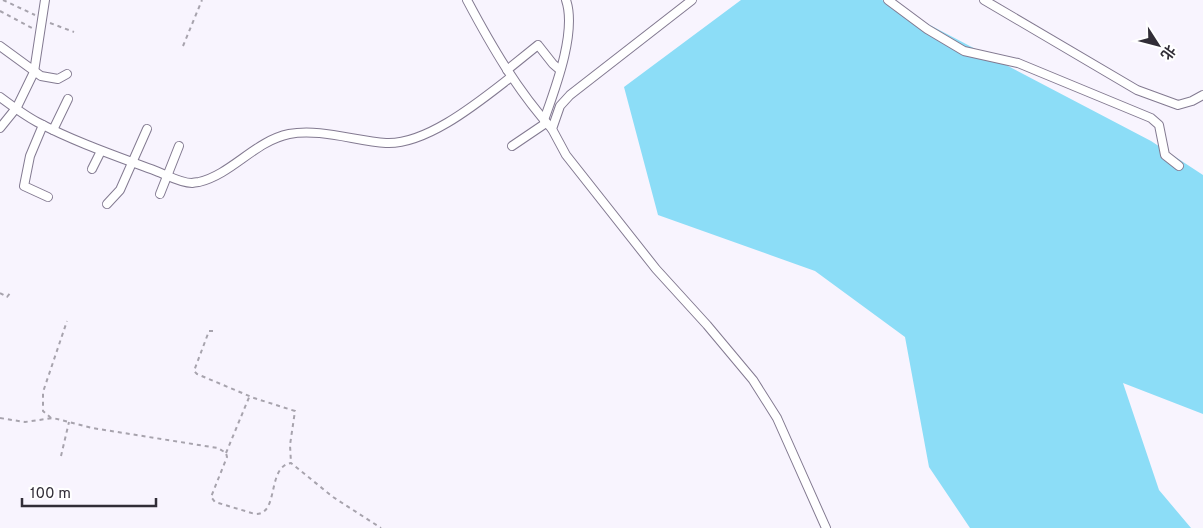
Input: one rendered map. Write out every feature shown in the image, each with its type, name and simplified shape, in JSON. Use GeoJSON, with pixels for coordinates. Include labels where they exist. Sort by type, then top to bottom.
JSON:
{"type":"FeatureCollection","features":[{"type":"Feature","properties":{"kind":"street"},"geometry":{"type":"LineString","coordinates":[[0,128],[16,109],[34,71],[45,0]]}},
{"type":"Feature","properties":{"kind":"street"},"geometry":{"type":"LineString","coordinates":[[467,0],[509,73],[531,105],[552,129],[566,155],[656,269],[707,325],[753,380],[777,418],[826,528]]}},
{"type":"Feature","properties":{"kind":"street"},"geometry":{"type":"LineString","coordinates":[[512,146],[545,121],[564,53],[569,15],[566,0]]}},
{"type":"Feature","properties":{"kind":"street"},"geometry":{"type":"LineString","coordinates":[[552,129],[560,106],[570,95],[692,0]]}},
{"type":"Feature","properties":{"kind":"street"},"geometry":{"type":"LineString","coordinates":[[888,0],[920,24],[964,51],[977,56],[1018,63],[1151,118],[1159,125],[1165,155],[1179,166]]}},
{"type":"Feature","properties":{"kind":"street"},"geometry":{"type":"LineString","coordinates":[[984,0],[1137,90],[1178,105],[1203,95]]}},
{"type":"Feature","properties":{"kind":"street"},"geometry":{"type":"LineString","coordinates":[[0,97],[16,109],[53,130],[101,151],[191,184],[201,182],[219,173],[268,142],[289,134],[318,133],[388,143],[408,141],[430,131],[481,100],[538,45],[560,70]]}},
{"type":"Feature","properties":{"kind":"street"},"geometry":{"type":"LineString","coordinates":[[0,46],[41,76],[58,79],[67,74]]}},
{"type":"Feature","properties":{"kind":"street"},"geometry":{"type":"LineString","coordinates":[[53,130],[68,100]]}},
{"type":"Feature","properties":{"kind":"street"},"geometry":{"type":"LineString","coordinates":[[43,125],[30,156],[24,186],[48,197]]}},
{"type":"Feature","properties":{"kind":"street"},"geometry":{"type":"LineString","coordinates":[[107,204],[120,190],[147,130]]}},
{"type":"Feature","properties":{"kind":"street"},"geometry":{"type":"LineString","coordinates":[[160,194],[178,146]]}},
{"type":"Feature","properties":{"kind":"street"},"geometry":{"type":"LineString","coordinates":[[92,169],[101,151]]}},
{"type":"Feature","properties":{"kind":"path"},"geometry":{"type":"LineString","coordinates":[[184,46],[202,0]]}},
{"type":"Feature","properties":{"kind":"path"},"geometry":{"type":"LineString","coordinates":[[0,11],[40,33]]}},
{"type":"Feature","properties":{"kind":"path"},"geometry":{"type":"LineString","coordinates":[[0,293],[7,297],[12,292]]}},
{"type":"Feature","properties":{"kind":"path"},"geometry":{"type":"LineString","coordinates":[[51,418],[43,411],[43,392],[67,321]]}},
{"type":"Feature","properties":{"kind":"path"},"geometry":{"type":"LineString","coordinates":[[213,330],[209,331],[194,371],[197,374],[250,396],[295,411],[290,445],[291,463],[334,497],[381,528]]}},
{"type":"Feature","properties":{"kind":"path"},"geometry":{"type":"LineString","coordinates":[[250,396],[226,453],[225,462],[211,497],[215,502],[255,514],[261,514],[267,510],[274,482],[284,466],[291,463]]}},
{"type":"Feature","properties":{"kind":"path"},"geometry":{"type":"LineString","coordinates":[[0,418],[24,422],[51,418],[129,435],[218,448],[226,453]]}},
{"type":"Feature","properties":{"kind":"path"},"geometry":{"type":"LineString","coordinates":[[61,456],[69,422]]}},
{"type":"Feature","properties":{"kind":"water"},"geometry":{"type":"Polygon","coordinates":[[[741,0],[882,0],[1151,141],[1203,175],[1203,414],[1123,383],[1159,490],[1191,528],[970,528],[929,467],[905,337],[815,271],[658,215],[624,87],[741,0]]]}}]}
